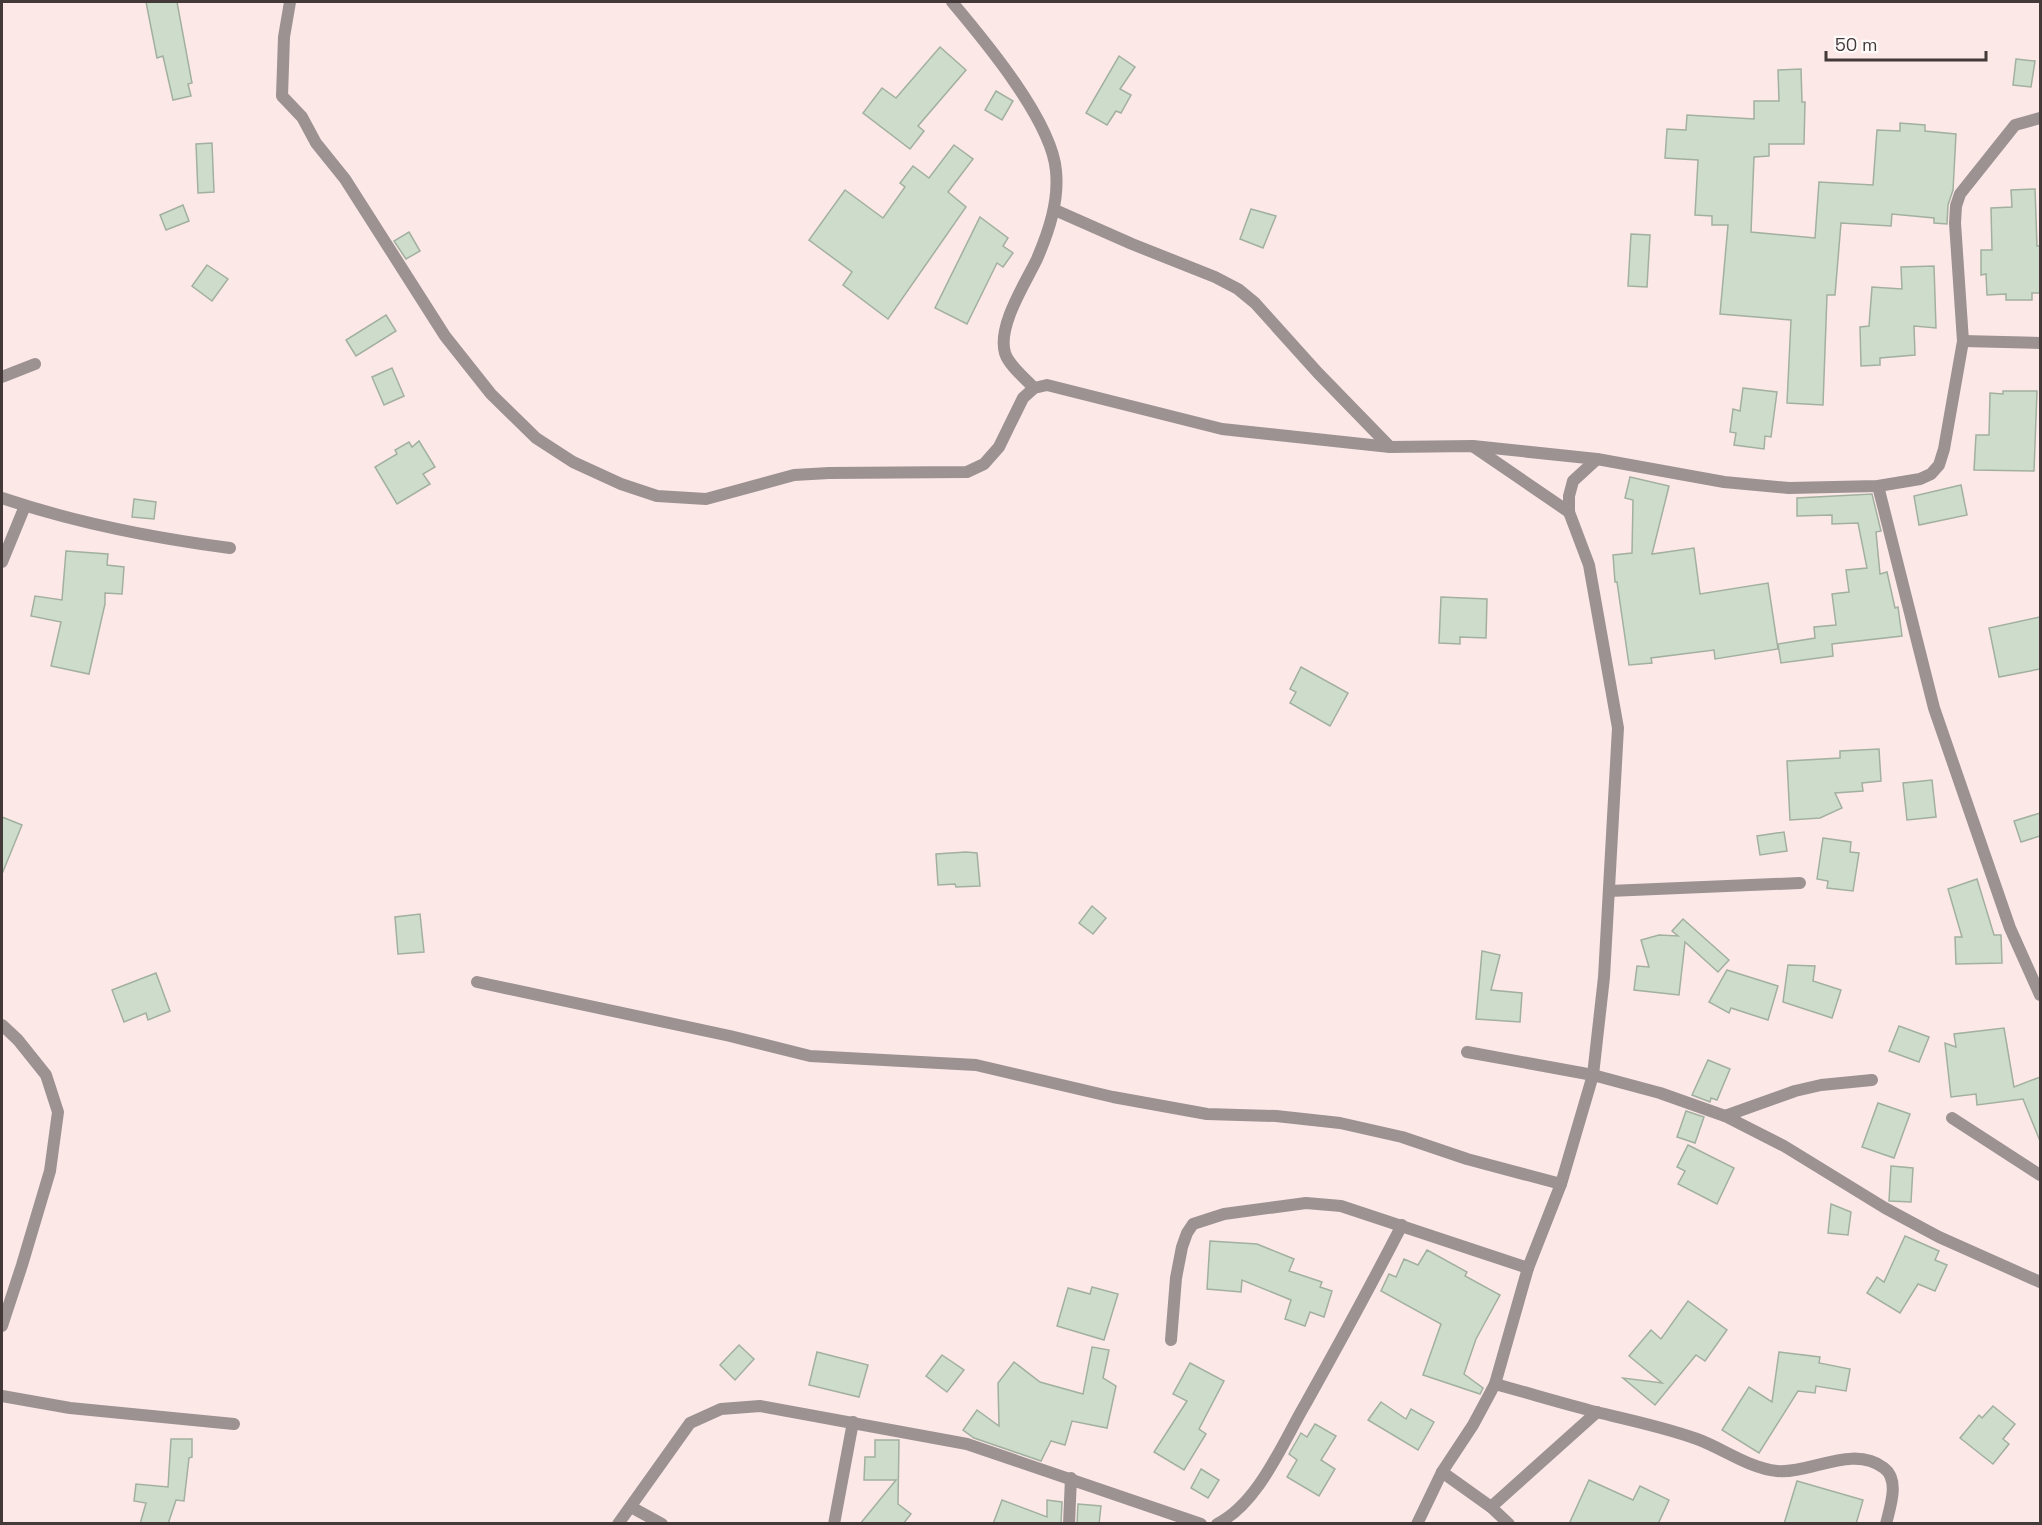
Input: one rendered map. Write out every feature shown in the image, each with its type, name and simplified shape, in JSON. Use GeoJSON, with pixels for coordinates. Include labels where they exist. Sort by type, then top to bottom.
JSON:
{"type":"FeatureCollection","features":[{"type":"Feature","properties":{"kind":"street"},"geometry":{"type":"LineString","coordinates":[[290,2],[284,37],[282,96],[302,117],[316,143],[345,179],[451,344],[491,394],[536,438],[573,462],[621,484],[657,496],[706,499],[794,475],[967,472],[984,464],[999,447],[1023,398],[1034,388],[1047,386],[1222,429],[1390,447],[1473,446],[1598,459],[1724,482],[1788,488],[1878,486],[1920,478],[1931,474],[1939,465],[1944,449],[1963,341],[1956,249],[1956,206],[1960,195],[2005,135],[2015,125],[2040,118]]}},
{"type":"Feature","properties":{"kind":"street"},"geometry":{"type":"LineString","coordinates":[[952,2],[978,33],[1034,112],[1050,146],[1056,170],[1055,210],[1037,258],[1010,312],[1005,334],[1005,352],[1016,369],[1034,388]]}},
{"type":"Feature","properties":{"kind":"street"},"geometry":{"type":"LineString","coordinates":[[1055,210],[1215,277],[1238,289],[1255,303],[1318,373],[1390,447]]}},
{"type":"Feature","properties":{"kind":"street"},"geometry":{"type":"LineString","coordinates":[[1963,341],[2040,343]]}},
{"type":"Feature","properties":{"kind":"street"},"geometry":{"type":"LineString","coordinates":[[2,377],[35,364]]}},
{"type":"Feature","properties":{"kind":"street"},"geometry":{"type":"LineString","coordinates":[[1473,446],[1569,512]]}},
{"type":"Feature","properties":{"kind":"street"},"geometry":{"type":"LineString","coordinates":[[1417,1524],[1442,1472],[1473,1425],[1495,1384],[1528,1268],[1561,1184],[1593,1075],[1604,977],[1618,728],[1589,566],[1569,512],[1570,489],[1574,482],[1598,459]]}},
{"type":"Feature","properties":{"kind":"street"},"geometry":{"type":"LineString","coordinates":[[1878,486],[1934,708],[2010,928],[2040,995]]}},
{"type":"Feature","properties":{"kind":"street"},"geometry":{"type":"LineString","coordinates":[[2,498],[25,506],[171,540],[230,548]]}},
{"type":"Feature","properties":{"kind":"street"},"geometry":{"type":"LineString","coordinates":[[2,562],[25,506]]}},
{"type":"Feature","properties":{"kind":"street"},"geometry":{"type":"LineString","coordinates":[[1609,891],[1800,883]]}},
{"type":"Feature","properties":{"kind":"street"},"geometry":{"type":"LineString","coordinates":[[477,982],[718,1033],[810,1056],[976,1065],[1113,1097],[1207,1114],[1275,1116],[1340,1123],[1402,1137],[1467,1159],[1561,1184]]}},
{"type":"Feature","properties":{"kind":"street"},"geometry":{"type":"LineString","coordinates":[[2,1025],[18,1040],[46,1075],[58,1112],[50,1170],[2,1326]]}},
{"type":"Feature","properties":{"kind":"street"},"geometry":{"type":"LineString","coordinates":[[1467,1052],[1593,1075],[1660,1093],[1725,1116],[1784,1146],[1885,1208],[1939,1237],[2040,1282]]}},
{"type":"Feature","properties":{"kind":"street"},"geometry":{"type":"LineString","coordinates":[[1725,1116],[1812,1087],[1872,1080]]}},
{"type":"Feature","properties":{"kind":"street"},"geometry":{"type":"LineString","coordinates":[[1952,1118],[2040,1175]]}},
{"type":"Feature","properties":{"kind":"street"},"geometry":{"type":"LineString","coordinates":[[1171,1340],[1176,1278],[1187,1233],[1193,1224],[1224,1214],[1306,1203],[1341,1206],[1528,1268]]}},
{"type":"Feature","properties":{"kind":"street"},"geometry":{"type":"LineString","coordinates":[[1217,1524],[1251,1495],[1277,1455],[1402,1225]]}},
{"type":"Feature","properties":{"kind":"street"},"geometry":{"type":"LineString","coordinates":[[1495,1384],[1698,1439],[1760,1468],[1779,1472],[1833,1460],[1873,1461],[1886,1469],[1892,1481],[1892,1500],[1886,1524]]}},
{"type":"Feature","properties":{"kind":"street"},"geometry":{"type":"LineString","coordinates":[[2,1396],[70,1408],[234,1424]]}},
{"type":"Feature","properties":{"kind":"street"},"geometry":{"type":"LineString","coordinates":[[618,1524],[690,1423],[721,1409],[760,1406],[967,1444],[1201,1524]]}},
{"type":"Feature","properties":{"kind":"street"},"geometry":{"type":"LineString","coordinates":[[1491,1507],[1597,1412]]}},
{"type":"Feature","properties":{"kind":"street"},"geometry":{"type":"LineString","coordinates":[[834,1524],[853,1422]]}},
{"type":"Feature","properties":{"kind":"street"},"geometry":{"type":"LineString","coordinates":[[1442,1472],[1491,1507],[1509,1524]]}},
{"type":"Feature","properties":{"kind":"street"},"geometry":{"type":"LineString","coordinates":[[1069,1524],[1071,1478]]}},
{"type":"Feature","properties":{"kind":"street"},"geometry":{"type":"LineString","coordinates":[[631,1507],[662,1524]]}},
{"type":"Feature","properties":{"kind":"building"},"geometry":{"type":"Polygon","coordinates":[[[146,2],[177,2],[192,83],[188,84],[191,96],[173,100],[163,56],[157,58],[146,2]]]}},
{"type":"Feature","properties":{"kind":"building"},"geometry":{"type":"Polygon","coordinates":[[[940,47],[966,70],[918,126],[924,131],[910,149],[863,113],[882,88],[896,98],[940,47]]]}},
{"type":"Feature","properties":{"kind":"building"},"geometry":{"type":"Polygon","coordinates":[[[1119,56],[1135,67],[1120,89],[1131,95],[1121,113],[1116,111],[1107,125],[1086,113],[1119,56]]]}},
{"type":"Feature","properties":{"kind":"building"},"geometry":{"type":"Polygon","coordinates":[[[2016,59],[2035,61],[2031,87],[2013,85],[2016,59]]]}},
{"type":"Feature","properties":{"kind":"building"},"geometry":{"type":"Polygon","coordinates":[[[1801,69],[1802,102],[1805,102],[1804,144],[1769,144],[1769,156],[1754,157],[1751,232],[1815,238],[1819,182],[1873,185],[1877,130],[1900,131],[1900,123],[1925,125],[1925,131],[1956,134],[1953,190],[1948,205],[1947,224],[1934,223],[1934,218],[1892,214],[1891,226],[1841,223],[1835,295],[1827,295],[1823,405],[1787,403],[1791,320],[1720,314],[1728,225],[1712,225],[1712,216],[1695,215],[1698,160],[1665,158],[1667,129],[1686,130],[1687,115],[1754,119],[1754,101],[1779,101],[1778,70],[1801,69]]]}},
{"type":"Feature","properties":{"kind":"building"},"geometry":{"type":"Polygon","coordinates":[[[996,91],[1013,101],[1002,120],[985,110],[996,91]]]}},
{"type":"Feature","properties":{"kind":"building"},"geometry":{"type":"Polygon","coordinates":[[[212,143],[214,192],[198,193],[196,144],[212,143]]]}},
{"type":"Feature","properties":{"kind":"building"},"geometry":{"type":"Polygon","coordinates":[[[954,145],[973,159],[948,192],[966,207],[888,319],[843,285],[852,272],[809,240],[845,190],[883,218],[905,187],[900,183],[913,166],[929,178],[954,145]]]}},
{"type":"Feature","properties":{"kind":"building"},"geometry":{"type":"Polygon","coordinates":[[[2035,189],[2037,246],[2040,246],[2040,293],[2032,293],[2032,300],[2006,300],[2006,294],[1987,295],[1986,274],[1981,275],[1981,250],[1992,250],[1991,208],[2012,207],[2011,190],[2035,189]]]}},
{"type":"Feature","properties":{"kind":"building"},"geometry":{"type":"Polygon","coordinates":[[[183,205],[189,221],[166,230],[160,215],[183,205]]]}},
{"type":"Feature","properties":{"kind":"building"},"geometry":{"type":"Polygon","coordinates":[[[1251,209],[1276,216],[1263,248],[1240,239],[1251,209]]]}},
{"type":"Feature","properties":{"kind":"building"},"geometry":{"type":"Polygon","coordinates":[[[980,217],[1008,238],[1003,246],[1013,253],[1003,267],[997,263],[967,324],[935,308],[980,217]]]}},
{"type":"Feature","properties":{"kind":"building"},"geometry":{"type":"Polygon","coordinates":[[[409,232],[420,251],[406,259],[394,241],[409,232]]]}},
{"type":"Feature","properties":{"kind":"building"},"geometry":{"type":"Polygon","coordinates":[[[1631,234],[1650,235],[1647,287],[1628,286],[1631,234]]]}},
{"type":"Feature","properties":{"kind":"building"},"geometry":{"type":"Polygon","coordinates":[[[207,265],[228,279],[212,301],[192,286],[207,265]]]}},
{"type":"Feature","properties":{"kind":"building"},"geometry":{"type":"Polygon","coordinates":[[[1934,266],[1936,328],[1914,326],[1915,355],[1880,358],[1880,365],[1861,366],[1860,327],[1869,326],[1872,287],[1902,289],[1901,267],[1934,266]]]}},
{"type":"Feature","properties":{"kind":"building"},"geometry":{"type":"Polygon","coordinates":[[[386,315],[396,331],[356,356],[346,340],[386,315]]]}},
{"type":"Feature","properties":{"kind":"building"},"geometry":{"type":"Polygon","coordinates":[[[392,368],[404,396],[384,405],[372,377],[392,368]]]}},
{"type":"Feature","properties":{"kind":"building"},"geometry":{"type":"Polygon","coordinates":[[[1743,388],[1777,392],[1771,437],[1765,436],[1764,449],[1734,445],[1736,433],[1730,432],[1733,409],[1740,411],[1743,388]]]}},
{"type":"Feature","properties":{"kind":"building"},"geometry":{"type":"Polygon","coordinates":[[[2003,391],[2037,391],[2034,471],[1974,470],[1976,435],[1989,435],[1990,393],[2003,394],[2003,391]]]}},
{"type":"Feature","properties":{"kind":"building"},"geometry":{"type":"Polygon","coordinates":[[[419,441],[435,467],[423,474],[430,484],[397,504],[375,467],[397,454],[395,450],[409,442],[412,447],[419,441]]]}},
{"type":"Feature","properties":{"kind":"building"},"geometry":{"type":"Polygon","coordinates":[[[1630,477],[1669,486],[1652,554],[1694,548],[1700,594],[1768,583],[1778,649],[1715,659],[1714,650],[1651,658],[1652,663],[1629,665],[1617,582],[1615,582],[1613,555],[1632,553],[1633,500],[1625,498],[1630,477]]]}},
{"type":"Feature","properties":{"kind":"building"},"geometry":{"type":"Polygon","coordinates":[[[1961,485],[1967,515],[1919,525],[1914,496],[1961,485]]]}},
{"type":"Feature","properties":{"kind":"building"},"geometry":{"type":"Polygon","coordinates":[[[1872,494],[1881,531],[1876,532],[1880,574],[1887,572],[1895,608],[1898,607],[1902,636],[1832,644],[1833,656],[1781,663],[1778,644],[1815,638],[1814,627],[1836,625],[1832,594],[1849,592],[1846,570],[1867,568],[1858,523],[1832,524],[1832,515],[1797,516],[1797,498],[1872,494]]]}},
{"type":"Feature","properties":{"kind":"building"},"geometry":{"type":"Polygon","coordinates":[[[134,499],[156,502],[154,519],[132,517],[134,499]]]}},
{"type":"Feature","properties":{"kind":"building"},"geometry":{"type":"Polygon","coordinates":[[[66,551],[108,554],[107,565],[124,567],[122,594],[105,593],[105,604],[89,674],[51,666],[61,622],[31,616],[35,596],[62,600],[66,551]]]}},
{"type":"Feature","properties":{"kind":"building"},"geometry":{"type":"Polygon","coordinates":[[[1441,597],[1487,599],[1486,638],[1460,637],[1460,644],[1439,643],[1441,597]]]}},
{"type":"Feature","properties":{"kind":"building"},"geometry":{"type":"Polygon","coordinates":[[[2040,617],[2040,669],[1999,677],[1989,628],[2040,617]]]}},
{"type":"Feature","properties":{"kind":"building"},"geometry":{"type":"Polygon","coordinates":[[[1301,667],[1348,693],[1330,726],[1290,703],[1296,692],[1290,689],[1301,667]]]}},
{"type":"Feature","properties":{"kind":"building"},"geometry":{"type":"Polygon","coordinates":[[[1879,749],[1881,781],[1862,783],[1863,791],[1835,793],[1842,808],[1820,818],[1790,820],[1787,761],[1840,758],[1840,751],[1879,749]]]}},
{"type":"Feature","properties":{"kind":"building"},"geometry":{"type":"Polygon","coordinates":[[[1932,780],[1936,817],[1907,820],[1903,783],[1932,780]]]}},
{"type":"Feature","properties":{"kind":"building"},"geometry":{"type":"Polygon","coordinates":[[[2040,813],[2040,836],[2021,842],[2014,821],[2040,813]]]}},
{"type":"Feature","properties":{"kind":"building"},"geometry":{"type":"Polygon","coordinates":[[[2,817],[22,825],[2,874],[2,817]]]}},
{"type":"Feature","properties":{"kind":"building"},"geometry":{"type":"Polygon","coordinates":[[[1784,832],[1787,851],[1760,855],[1757,836],[1784,832]]]}},
{"type":"Feature","properties":{"kind":"building"},"geometry":{"type":"Polygon","coordinates":[[[1823,838],[1851,842],[1850,852],[1859,853],[1853,891],[1827,888],[1828,881],[1817,879],[1823,838]]]}},
{"type":"Feature","properties":{"kind":"building"},"geometry":{"type":"Polygon","coordinates":[[[977,853],[980,886],[938,885],[936,854],[977,853]]]}},
{"type":"Feature","properties":{"kind":"building"},"geometry":{"type":"Polygon","coordinates":[[[1977,879],[1994,935],[2001,935],[2002,963],[1956,964],[1955,937],[1962,937],[1948,889],[1977,879]]]}},
{"type":"Feature","properties":{"kind":"building"},"geometry":{"type":"Polygon","coordinates":[[[1092,906],[1106,918],[1093,934],[1079,923],[1092,906]]]}},
{"type":"Feature","properties":{"kind":"building"},"geometry":{"type":"Polygon","coordinates":[[[420,914],[424,952],[398,954],[395,917],[420,914]]]}},
{"type":"Feature","properties":{"kind":"building"},"geometry":{"type":"Polygon","coordinates":[[[1683,919],[1729,960],[1718,972],[1685,942],[1679,995],[1634,990],[1637,966],[1649,967],[1641,940],[1659,935],[1678,936],[1672,931],[1683,919]]]}},
{"type":"Feature","properties":{"kind":"building"},"geometry":{"type":"Polygon","coordinates":[[[1482,951],[1500,955],[1491,990],[1522,993],[1520,1022],[1476,1019],[1482,951]]]}},
{"type":"Feature","properties":{"kind":"building"},"geometry":{"type":"Polygon","coordinates":[[[1788,965],[1815,966],[1813,981],[1841,990],[1832,1018],[1783,1002],[1788,965]]]}},
{"type":"Feature","properties":{"kind":"building"},"geometry":{"type":"Polygon","coordinates":[[[1727,970],[1778,986],[1768,1020],[1731,1008],[1729,1013],[1709,1002],[1727,970]]]}},
{"type":"Feature","properties":{"kind":"building"},"geometry":{"type":"Polygon","coordinates":[[[156,973],[170,1011],[148,1020],[146,1013],[124,1022],[112,990],[156,973]]]}},
{"type":"Feature","properties":{"kind":"building"},"geometry":{"type":"Polygon","coordinates":[[[1899,1026],[1929,1037],[1919,1062],[1889,1051],[1899,1026]]]}},
{"type":"Feature","properties":{"kind":"building"},"geometry":{"type":"Polygon","coordinates":[[[2004,1028],[2014,1087],[2040,1077],[2040,1141],[2023,1099],[1977,1105],[1976,1094],[1951,1097],[1945,1043],[1956,1047],[1954,1034],[2004,1028]]]}},
{"type":"Feature","properties":{"kind":"building"},"geometry":{"type":"Polygon","coordinates":[[[1708,1060],[1730,1069],[1717,1100],[1711,1098],[1710,1102],[1692,1095],[1708,1060]]]}},
{"type":"Feature","properties":{"kind":"building"},"geometry":{"type":"Polygon","coordinates":[[[1878,1103],[1910,1114],[1894,1158],[1862,1147],[1878,1103]]]}},
{"type":"Feature","properties":{"kind":"building"},"geometry":{"type":"Polygon","coordinates":[[[1686,1111],[1704,1117],[1695,1143],[1677,1137],[1686,1111]]]}},
{"type":"Feature","properties":{"kind":"building"},"geometry":{"type":"Polygon","coordinates":[[[1688,1145],[1734,1168],[1717,1204],[1678,1184],[1685,1171],[1677,1167],[1688,1145]]]}},
{"type":"Feature","properties":{"kind":"building"},"geometry":{"type":"Polygon","coordinates":[[[1891,1166],[1913,1168],[1911,1202],[1889,1201],[1891,1166]]]}},
{"type":"Feature","properties":{"kind":"building"},"geometry":{"type":"Polygon","coordinates":[[[1831,1204],[1851,1212],[1848,1235],[1828,1233],[1831,1204]]]}},
{"type":"Feature","properties":{"kind":"building"},"geometry":{"type":"Polygon","coordinates":[[[1905,1236],[1939,1251],[1935,1260],[1947,1265],[1935,1291],[1918,1284],[1900,1313],[1867,1293],[1877,1277],[1884,1282],[1905,1236]]]}},
{"type":"Feature","properties":{"kind":"building"},"geometry":{"type":"Polygon","coordinates":[[[1210,1241],[1257,1244],[1294,1259],[1289,1271],[1322,1282],[1320,1287],[1332,1291],[1324,1317],[1310,1312],[1305,1326],[1285,1319],[1291,1300],[1242,1280],[1241,1292],[1207,1289],[1210,1241]]]}},
{"type":"Feature","properties":{"kind":"building"},"geometry":{"type":"Polygon","coordinates":[[[1427,1250],[1467,1272],[1465,1276],[1500,1295],[1476,1339],[1464,1374],[1483,1388],[1480,1394],[1423,1375],[1441,1324],[1381,1291],[1389,1274],[1396,1277],[1404,1259],[1418,1265],[1427,1250]]]}},
{"type":"Feature","properties":{"kind":"building"},"geometry":{"type":"Polygon","coordinates":[[[1092,1287],[1118,1294],[1104,1340],[1057,1326],[1068,1288],[1090,1294],[1092,1287]]]}},
{"type":"Feature","properties":{"kind":"building"},"geometry":{"type":"Polygon","coordinates":[[[1688,1301],[1727,1330],[1705,1361],[1696,1355],[1655,1405],[1623,1378],[1662,1383],[1629,1356],[1651,1330],[1661,1339],[1688,1301]]]}},
{"type":"Feature","properties":{"kind":"building"},"geometry":{"type":"Polygon","coordinates":[[[739,1345],[754,1359],[735,1380],[720,1365],[739,1345]]]}},
{"type":"Feature","properties":{"kind":"building"},"geometry":{"type":"Polygon","coordinates":[[[1092,1347],[1109,1350],[1103,1378],[1116,1386],[1107,1428],[1072,1421],[1065,1445],[1051,1441],[1041,1461],[974,1438],[963,1430],[977,1410],[999,1426],[998,1383],[1014,1362],[1040,1382],[1083,1394],[1092,1347]]]}},
{"type":"Feature","properties":{"kind":"building"},"geometry":{"type":"Polygon","coordinates":[[[817,1352],[868,1365],[859,1397],[809,1385],[817,1352]]]}},
{"type":"Feature","properties":{"kind":"building"},"geometry":{"type":"Polygon","coordinates":[[[1779,1352],[1820,1357],[1819,1363],[1850,1369],[1846,1391],[1816,1386],[1815,1393],[1798,1391],[1759,1453],[1722,1430],[1749,1387],[1772,1402],[1779,1352]]]}},
{"type":"Feature","properties":{"kind":"building"},"geometry":{"type":"Polygon","coordinates":[[[942,1355],[964,1370],[947,1392],[926,1376],[942,1355]]]}},
{"type":"Feature","properties":{"kind":"building"},"geometry":{"type":"Polygon","coordinates":[[[1190,1363],[1224,1381],[1199,1429],[1206,1434],[1184,1470],[1154,1452],[1187,1401],[1173,1394],[1190,1363]]]}},
{"type":"Feature","properties":{"kind":"building"},"geometry":{"type":"Polygon","coordinates":[[[1381,1402],[1406,1419],[1411,1409],[1434,1422],[1418,1450],[1368,1420],[1381,1402]]]}},
{"type":"Feature","properties":{"kind":"building"},"geometry":{"type":"Polygon","coordinates":[[[1993,1406],[2015,1424],[2003,1439],[2009,1444],[1993,1464],[1960,1438],[1979,1415],[1982,1418],[1993,1406]]]}},
{"type":"Feature","properties":{"kind":"building"},"geometry":{"type":"Polygon","coordinates":[[[1315,1424],[1336,1436],[1321,1460],[1335,1469],[1319,1496],[1287,1477],[1297,1460],[1289,1454],[1301,1433],[1307,1437],[1315,1424]]]}},
{"type":"Feature","properties":{"kind":"building"},"geometry":{"type":"Polygon","coordinates":[[[171,1439],[192,1439],[192,1457],[189,1458],[184,1501],[176,1500],[168,1524],[140,1524],[146,1503],[134,1501],[136,1484],[168,1487],[171,1439]]]}},
{"type":"Feature","properties":{"kind":"building"},"geometry":{"type":"Polygon","coordinates":[[[875,1440],[899,1440],[898,1504],[911,1514],[903,1524],[860,1524],[896,1480],[864,1480],[865,1457],[875,1457],[875,1440]]]}},
{"type":"Feature","properties":{"kind":"building"},"geometry":{"type":"Polygon","coordinates":[[[1201,1469],[1219,1480],[1208,1498],[1191,1488],[1201,1469]]]}},
{"type":"Feature","properties":{"kind":"building"},"geometry":{"type":"Polygon","coordinates":[[[1589,1480],[1633,1500],[1640,1486],[1669,1500],[1658,1524],[1569,1524],[1589,1480]]]}},
{"type":"Feature","properties":{"kind":"building"},"geometry":{"type":"Polygon","coordinates":[[[1797,1481],[1863,1500],[1856,1524],[1784,1524],[1797,1481]]]}},
{"type":"Feature","properties":{"kind":"building"},"geometry":{"type":"Polygon","coordinates":[[[1002,1500],[1047,1517],[1047,1500],[1062,1502],[1061,1524],[993,1524],[1002,1500]]]}},
{"type":"Feature","properties":{"kind":"building"},"geometry":{"type":"Polygon","coordinates":[[[1078,1504],[1101,1506],[1099,1524],[1077,1524],[1078,1504]]]}}]}
